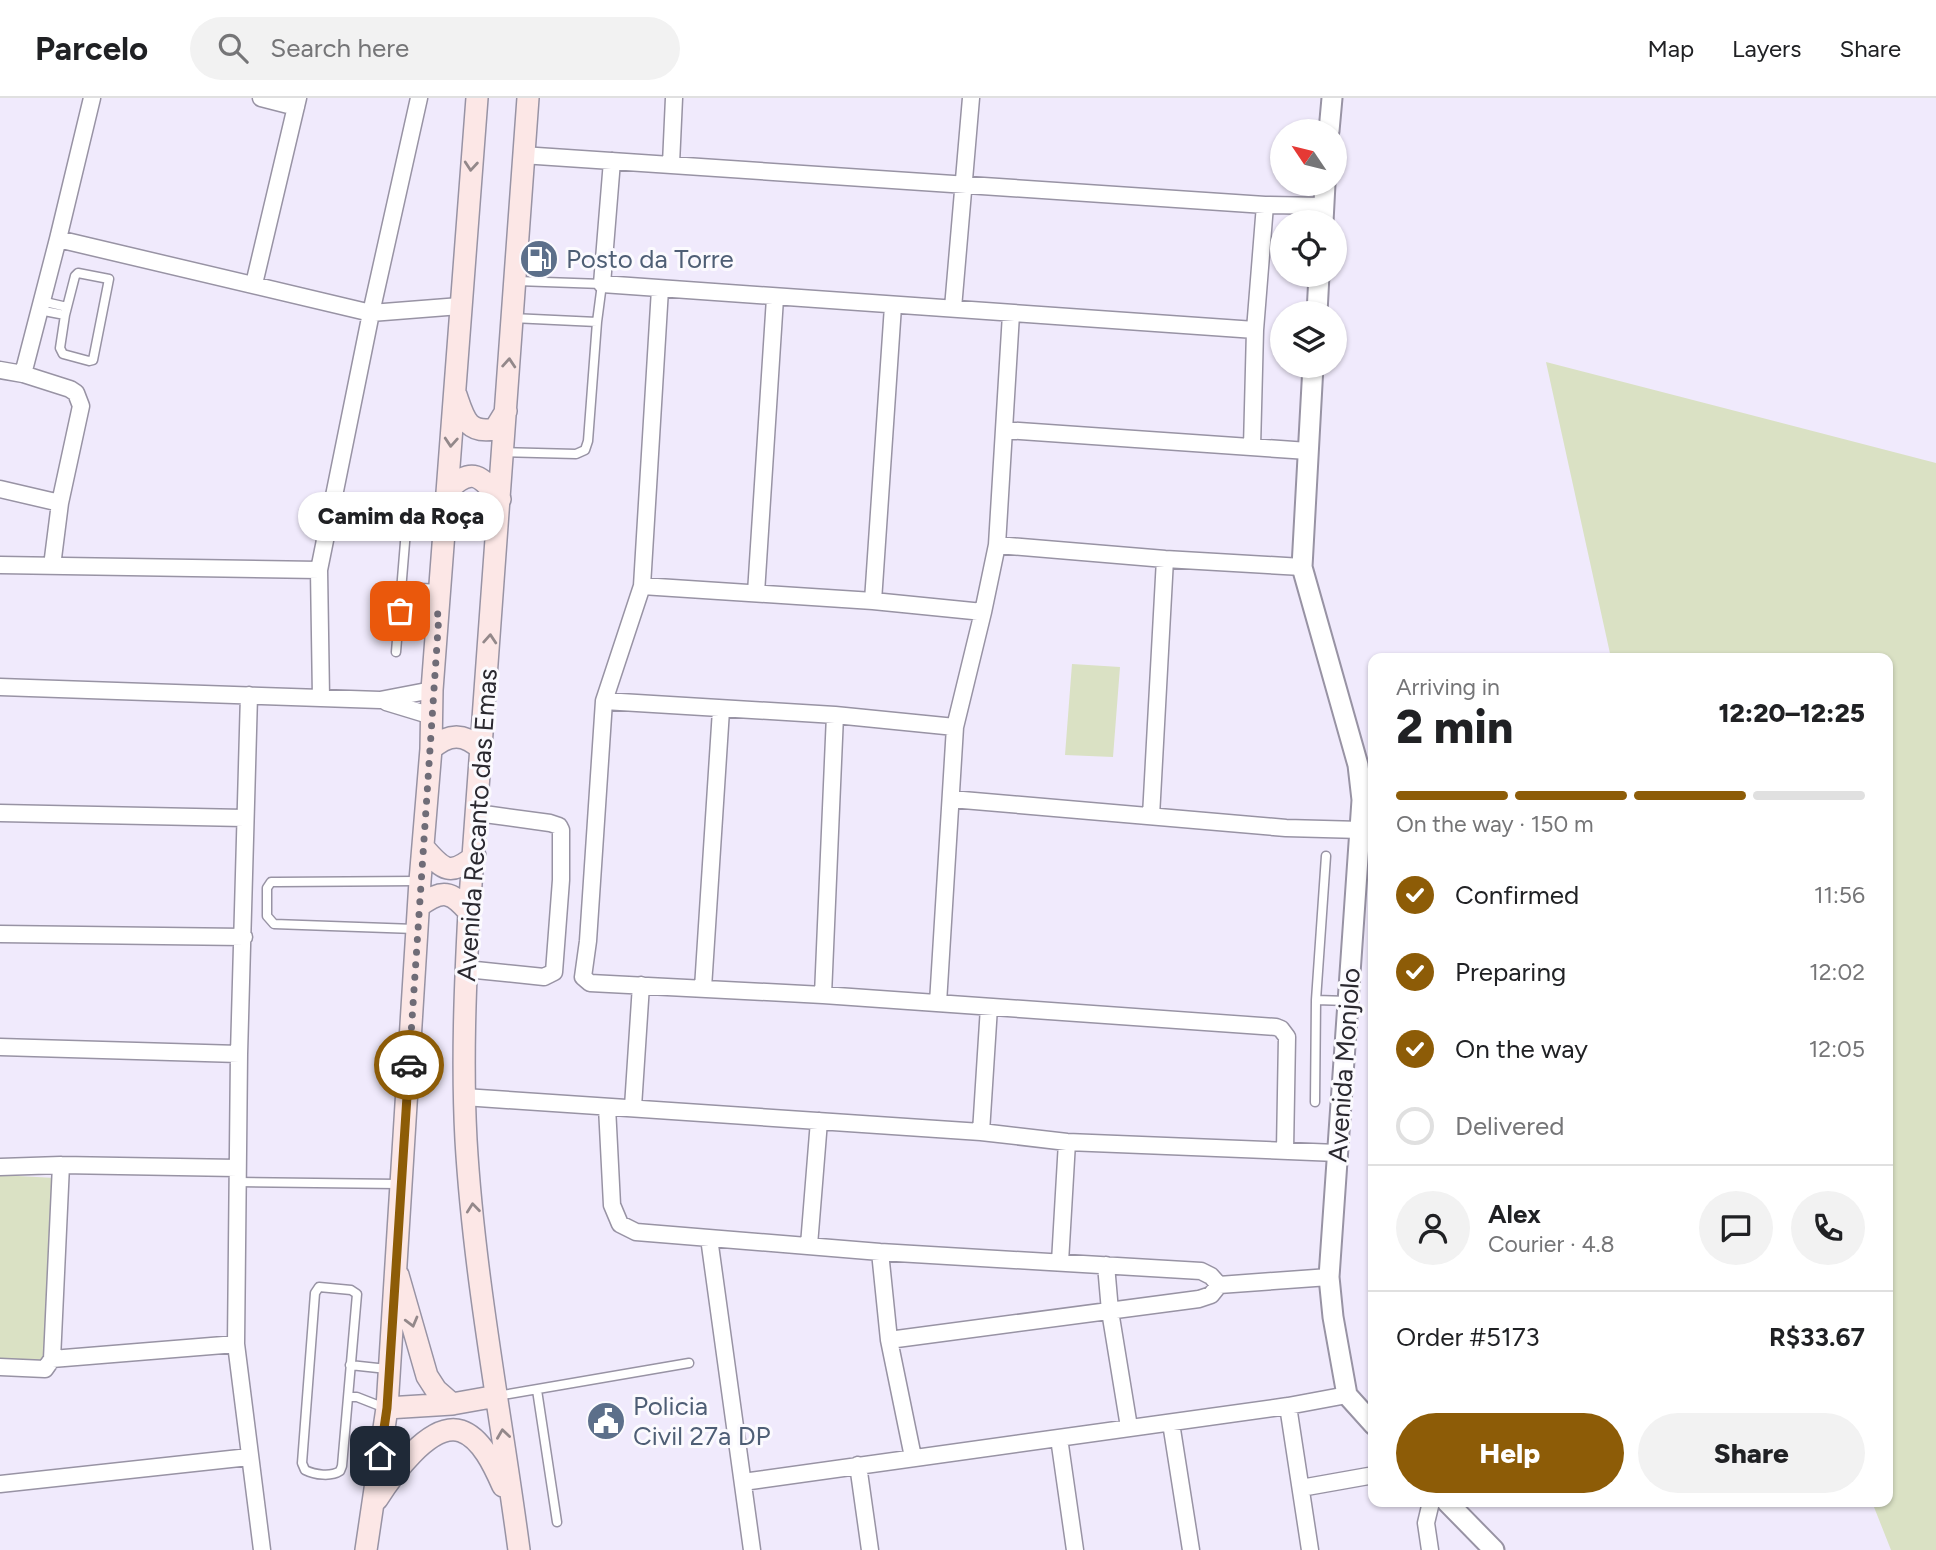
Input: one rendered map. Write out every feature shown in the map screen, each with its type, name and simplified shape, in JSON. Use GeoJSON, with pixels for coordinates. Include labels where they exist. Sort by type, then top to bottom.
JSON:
{"type":"FeatureCollection","features":[{"type":"Feature","properties":{"kind":"main road","name":"Avenida Recanto das Emas"},"geometry":{"type":"LineString","coordinates":[[366,1550],[387,1408],[387,1369],[420,881],[432,748],[432,691],[442,589],[454,390],[477,98]]}},
{"type":"Feature","properties":{"kind":"main road","name":"Avenida Recanto das Emas"},"geometry":{"type":"LineString","coordinates":[[519,1550],[472,1204],[464,1097],[469,912],[528,98]]}},
{"type":"Feature","properties":{"kind":"main road"},"geometry":{"type":"LineString","coordinates":[[454,390],[463,416],[472,427],[483,431],[495,429],[506,411]]}},
{"type":"Feature","properties":{"kind":"main road"},"geometry":{"type":"LineString","coordinates":[[448,489],[461,477],[472,477],[486,481],[500,499]]}},
{"type":"Feature","properties":{"kind":"main road"},"geometry":{"type":"LineString","coordinates":[[432,748],[443,739],[457,736],[471,739],[481,749]]}},
{"type":"Feature","properties":{"kind":"main road"},"geometry":{"type":"LineString","coordinates":[[424,848],[437,863],[448,868],[460,868],[475,856]]}},
{"type":"Feature","properties":{"kind":"main road"},"geometry":{"type":"LineString","coordinates":[[419,906],[435,895],[446,894],[458,899],[469,912]]}},
{"type":"Feature","properties":{"kind":"main road"},"geometry":{"type":"LineString","coordinates":[[395,1256],[398,1279],[428,1376],[436,1390],[452,1404]]}},
{"type":"Feature","properties":{"kind":"main road"},"geometry":{"type":"LineString","coordinates":[[387,1408],[452,1404],[497,1396]]}},
{"type":"Feature","properties":{"kind":"main road"},"geometry":{"type":"LineString","coordinates":[[374,1503],[392,1475],[407,1459],[434,1436],[452,1430],[463,1432],[472,1438],[492,1462],[513,1507]]}},
{"type":"Feature","properties":{"kind":"street"},"geometry":{"type":"LineString","coordinates":[[23,374],[92,98]]}},
{"type":"Feature","properties":{"kind":"street"},"geometry":{"type":"LineString","coordinates":[[254,284],[297,102],[261,98]]}},
{"type":"Feature","properties":{"kind":"street"},"geometry":{"type":"LineString","coordinates":[[321,698],[319,569],[371,313],[419,98]]}},
{"type":"Feature","properties":{"kind":"street"},"geometry":{"type":"LineString","coordinates":[[671,164],[674,98]]}},
{"type":"Feature","properties":{"kind":"street"},"geometry":{"type":"LineString","coordinates":[[953,309],[971,98]]}},
{"type":"Feature","properties":{"kind":"street"},"geometry":{"type":"LineString","coordinates":[[1330,119],[1332,98]]}},
{"type":"Feature","properties":{"kind":"street"},"geometry":{"type":"LineString","coordinates":[[522,155],[1265,205],[1297,210]]}},
{"type":"Feature","properties":{"kind":"street"},"geometry":{"type":"LineString","coordinates":[[612,161],[602,284],[1255,330]]}},
{"type":"Feature","properties":{"kind":"street"},"geometry":{"type":"LineString","coordinates":[[1252,447],[1255,330],[1265,205]]}},
{"type":"Feature","properties":{"kind":"street"},"geometry":{"type":"LineString","coordinates":[[58,239],[371,313],[460,306]]}},
{"type":"Feature","properties":{"kind":"street"},"geometry":{"type":"LineString","coordinates":[[660,289],[642,586],[604,701],[583,977],[590,983],[823,995],[1253,1024],[1281,1029],[1287,1037],[1284,1150]]}},
{"type":"Feature","properties":{"kind":"street"},"geometry":{"type":"LineString","coordinates":[[756,593],[775,298]]}},
{"type":"Feature","properties":{"kind":"street"},"geometry":{"type":"LineString","coordinates":[[873,601],[893,306]]}},
{"type":"Feature","properties":{"kind":"street"},"geometry":{"type":"LineString","coordinates":[[937,1003],[955,727],[997,545],[1011,314]]}},
{"type":"Feature","properties":{"kind":"street"},"geometry":{"type":"LineString","coordinates":[[0,369],[70,389],[76,393],[81,407],[60,503],[52,566]]}},
{"type":"Feature","properties":{"kind":"street","name":"Avenida Monjolo"},"geometry":{"type":"LineString","coordinates":[[1312,378],[1302,567],[1358,765],[1362,800],[1329,1278],[1347,1395]]}},
{"type":"Feature","properties":{"kind":"street"},"geometry":{"type":"LineString","coordinates":[[1005,430],[1308,451]]}},
{"type":"Feature","properties":{"kind":"street"},"geometry":{"type":"LineString","coordinates":[[0,489],[60,503]]}},
{"type":"Feature","properties":{"kind":"street"},"geometry":{"type":"LineString","coordinates":[[997,545],[1302,567]]}},
{"type":"Feature","properties":{"kind":"street"},"geometry":{"type":"LineString","coordinates":[[1151,816],[1166,559]]}},
{"type":"Feature","properties":{"kind":"street"},"geometry":{"type":"LineString","coordinates":[[0,565],[319,569]]}},
{"type":"Feature","properties":{"kind":"street"},"geometry":{"type":"LineString","coordinates":[[642,586],[873,601],[983,612]]}},
{"type":"Feature","properties":{"kind":"street"},"geometry":{"type":"LineString","coordinates":[[0,687],[380,700],[432,691]]}},
{"type":"Feature","properties":{"kind":"street"},"geometry":{"type":"LineString","coordinates":[[249,695],[239,1054],[236,1344],[261,1550]]}},
{"type":"Feature","properties":{"kind":"street"},"geometry":{"type":"LineString","coordinates":[[380,700],[432,716]]}},
{"type":"Feature","properties":{"kind":"street"},"geometry":{"type":"LineString","coordinates":[[604,701],[835,715],[955,727]]}},
{"type":"Feature","properties":{"kind":"street"},"geometry":{"type":"LineString","coordinates":[[704,988],[721,710]]}},
{"type":"Feature","properties":{"kind":"street"},"geometry":{"type":"LineString","coordinates":[[823,995],[835,715]]}},
{"type":"Feature","properties":{"kind":"street"},"geometry":{"type":"LineString","coordinates":[[951,799],[1286,828],[1361,830]]}},
{"type":"Feature","properties":{"kind":"street"},"geometry":{"type":"LineString","coordinates":[[0,813],[244,818]]}},
{"type":"Feature","properties":{"kind":"street"},"geometry":{"type":"LineString","coordinates":[[466,969],[551,976],[554,972],[561,880],[559,827],[550,823],[477,813]]}},
{"type":"Feature","properties":{"kind":"street"},"geometry":{"type":"LineString","coordinates":[[561,880],[592,883]]}},
{"type":"Feature","properties":{"kind":"street"},"geometry":{"type":"LineString","coordinates":[[0,934],[244,937]]}},
{"type":"Feature","properties":{"kind":"street"},"geometry":{"type":"LineString","coordinates":[[633,1107],[641,985]]}},
{"type":"Feature","properties":{"kind":"street"},"geometry":{"type":"LineString","coordinates":[[981,1132],[989,1007]]}},
{"type":"Feature","properties":{"kind":"street"},"geometry":{"type":"LineString","coordinates":[[0,1047],[239,1054]]}},
{"type":"Feature","properties":{"kind":"street"},"geometry":{"type":"LineString","coordinates":[[464,1097],[981,1132],[1067,1142],[1337,1153]]}},
{"type":"Feature","properties":{"kind":"street"},"geometry":{"type":"LineString","coordinates":[[607,1107],[612,1205],[621,1224],[636,1232],[880,1252],[1200,1271],[1212,1276],[1219,1285]]}},
{"type":"Feature","properties":{"kind":"street"},"geometry":{"type":"LineString","coordinates":[[809,1245],[819,1122]]}},
{"type":"Feature","properties":{"kind":"street"},"geometry":{"type":"LineString","coordinates":[[1060,1262],[1067,1142]]}},
{"type":"Feature","properties":{"kind":"street"},"geometry":{"type":"LineString","coordinates":[[0,1167],[61,1165],[237,1175]]}},
{"type":"Feature","properties":{"kind":"street"},"geometry":{"type":"LineString","coordinates":[[0,1367],[45,1369],[52,1359],[61,1165]]}},
{"type":"Feature","properties":{"kind":"street"},"geometry":{"type":"LineString","coordinates":[[709,1238],[752,1550]]}},
{"type":"Feature","properties":{"kind":"street"},"geometry":{"type":"LineString","coordinates":[[880,1252],[889,1340],[913,1457]]}},
{"type":"Feature","properties":{"kind":"street"},"geometry":{"type":"LineString","coordinates":[[1106,1265],[1110,1311],[1129,1427]]}},
{"type":"Feature","properties":{"kind":"street"},"geometry":{"type":"LineString","coordinates":[[889,1340],[1199,1300],[1211,1295],[1219,1285],[1329,1278]]}},
{"type":"Feature","properties":{"kind":"street"},"geometry":{"type":"LineString","coordinates":[[52,1359],[236,1344]]}},
{"type":"Feature","properties":{"kind":"street"},"geometry":{"type":"LineString","coordinates":[[743,1482],[1171,1423],[1347,1395],[1368,1418]]}},
{"type":"Feature","properties":{"kind":"street"},"geometry":{"type":"LineString","coordinates":[[1287,1406],[1310,1550]]}},
{"type":"Feature","properties":{"kind":"street"},"geometry":{"type":"LineString","coordinates":[[1171,1423],[1191,1550]]}},
{"type":"Feature","properties":{"kind":"street"},"geometry":{"type":"LineString","coordinates":[[1059,1438],[1075,1550]]}},
{"type":"Feature","properties":{"kind":"street"},"geometry":{"type":"LineString","coordinates":[[0,1484],[249,1457]]}},
{"type":"Feature","properties":{"kind":"street"},"geometry":{"type":"LineString","coordinates":[[858,1465],[870,1550]]}},
{"type":"Feature","properties":{"kind":"street"},"geometry":{"type":"LineString","coordinates":[[1301,1488],[1368,1476]]}},
{"type":"Feature","properties":{"kind":"street"},"geometry":{"type":"LineString","coordinates":[[1430,1507],[1426,1523],[1430,1550]]}},
{"type":"Feature","properties":{"kind":"street"},"geometry":{"type":"LineString","coordinates":[[1452,1507],[1494,1550]]}},
{"type":"Feature","properties":{"kind":"lane"},"geometry":{"type":"LineString","coordinates":[[78,273],[108,279],[105,307],[93,360],[63,354],[61,351],[66,311],[78,273]]}},
{"type":"Feature","properties":{"kind":"lane"},"geometry":{"type":"LineString","coordinates":[[503,452],[576,454],[585,450],[602,284],[514,281]]}},
{"type":"Feature","properties":{"kind":"lane"},"geometry":{"type":"LineString","coordinates":[[40,306],[66,311]]}},
{"type":"Feature","properties":{"kind":"lane"},"geometry":{"type":"LineString","coordinates":[[512,318],[597,322]]}},
{"type":"Feature","properties":{"kind":"lane"},"geometry":{"type":"LineString","coordinates":[[397,652],[407,518]]}},
{"type":"Feature","properties":{"kind":"lane"},"geometry":{"type":"LineString","coordinates":[[402,587],[442,589]]}},
{"type":"Feature","properties":{"kind":"lane"},"geometry":{"type":"LineString","coordinates":[[400,611],[439,614]]}},
{"type":"Feature","properties":{"kind":"lane"},"geometry":{"type":"LineString","coordinates":[[1315,1102],[1316,1000],[1326,856]]}},
{"type":"Feature","properties":{"kind":"lane"},"geometry":{"type":"LineString","coordinates":[[418,929],[274,924],[267,916],[267,888],[271,882],[420,881]]}},
{"type":"Feature","properties":{"kind":"lane"},"geometry":{"type":"LineString","coordinates":[[1316,1000],[1349,1001]]}},
{"type":"Feature","properties":{"kind":"lane"},"geometry":{"type":"LineString","coordinates":[[237,1175],[401,1184]]}},
{"type":"Feature","properties":{"kind":"lane"},"geometry":{"type":"LineString","coordinates":[[319,1287],[352,1290],[357,1294],[350,1365],[340,1471],[331,1474],[305,1470],[302,1463],[315,1293],[319,1287]]}},
{"type":"Feature","properties":{"kind":"lane"},"geometry":{"type":"LineString","coordinates":[[497,1396],[689,1363]]}},
{"type":"Feature","properties":{"kind":"lane"},"geometry":{"type":"LineString","coordinates":[[350,1365],[387,1369]]}},
{"type":"Feature","properties":{"kind":"lane"},"geometry":{"type":"LineString","coordinates":[[537,1390],[558,1522]]}},
{"type":"Feature","properties":{"kind":"lane"},"geometry":{"type":"LineString","coordinates":[[348,1397],[358,1397],[387,1408]]}},
{"type":"Feature","properties":{"kind":"green space"},"geometry":{"type":"Polygon","coordinates":[[[1546,362],[1936,463],[1936,1550],[1891,1550],[1874,1507],[1893,1507],[1893,653],[1610,653],[1546,362]]]}},
{"type":"Feature","properties":{"kind":"green space"},"geometry":{"type":"Polygon","coordinates":[[[1072,664],[1120,667],[1113,757],[1065,755],[1072,664]]]}},
{"type":"Feature","properties":{"kind":"green space"},"geometry":{"type":"Polygon","coordinates":[[[0,1175],[55,1178],[45,1369],[0,1367],[0,1175]]]}},
{"type":"Feature","properties":{"kind":"way so far"},"geometry":{"type":"LineString","coordinates":[[400,611],[439,614],[409,1065]]}},
{"type":"Feature","properties":{"kind":"place","name":"Posto da Torre"},"geometry":{"type":"Point","coordinates":[539,259]}},
{"type":"Feature","properties":{"kind":"place","name":"Camim da Roça"},"geometry":{"type":"Point","coordinates":[400,611]}},
{"type":"Feature","properties":{"kind":"place","name":"Policia Civil 27a DP"},"geometry":{"type":"Point","coordinates":[606,1421]}},
{"type":"Feature","properties":{"kind":"route"},"geometry":{"type":"LineString","coordinates":[[380,1456],[387,1408],[387,1369],[409,1065]]}}]}
